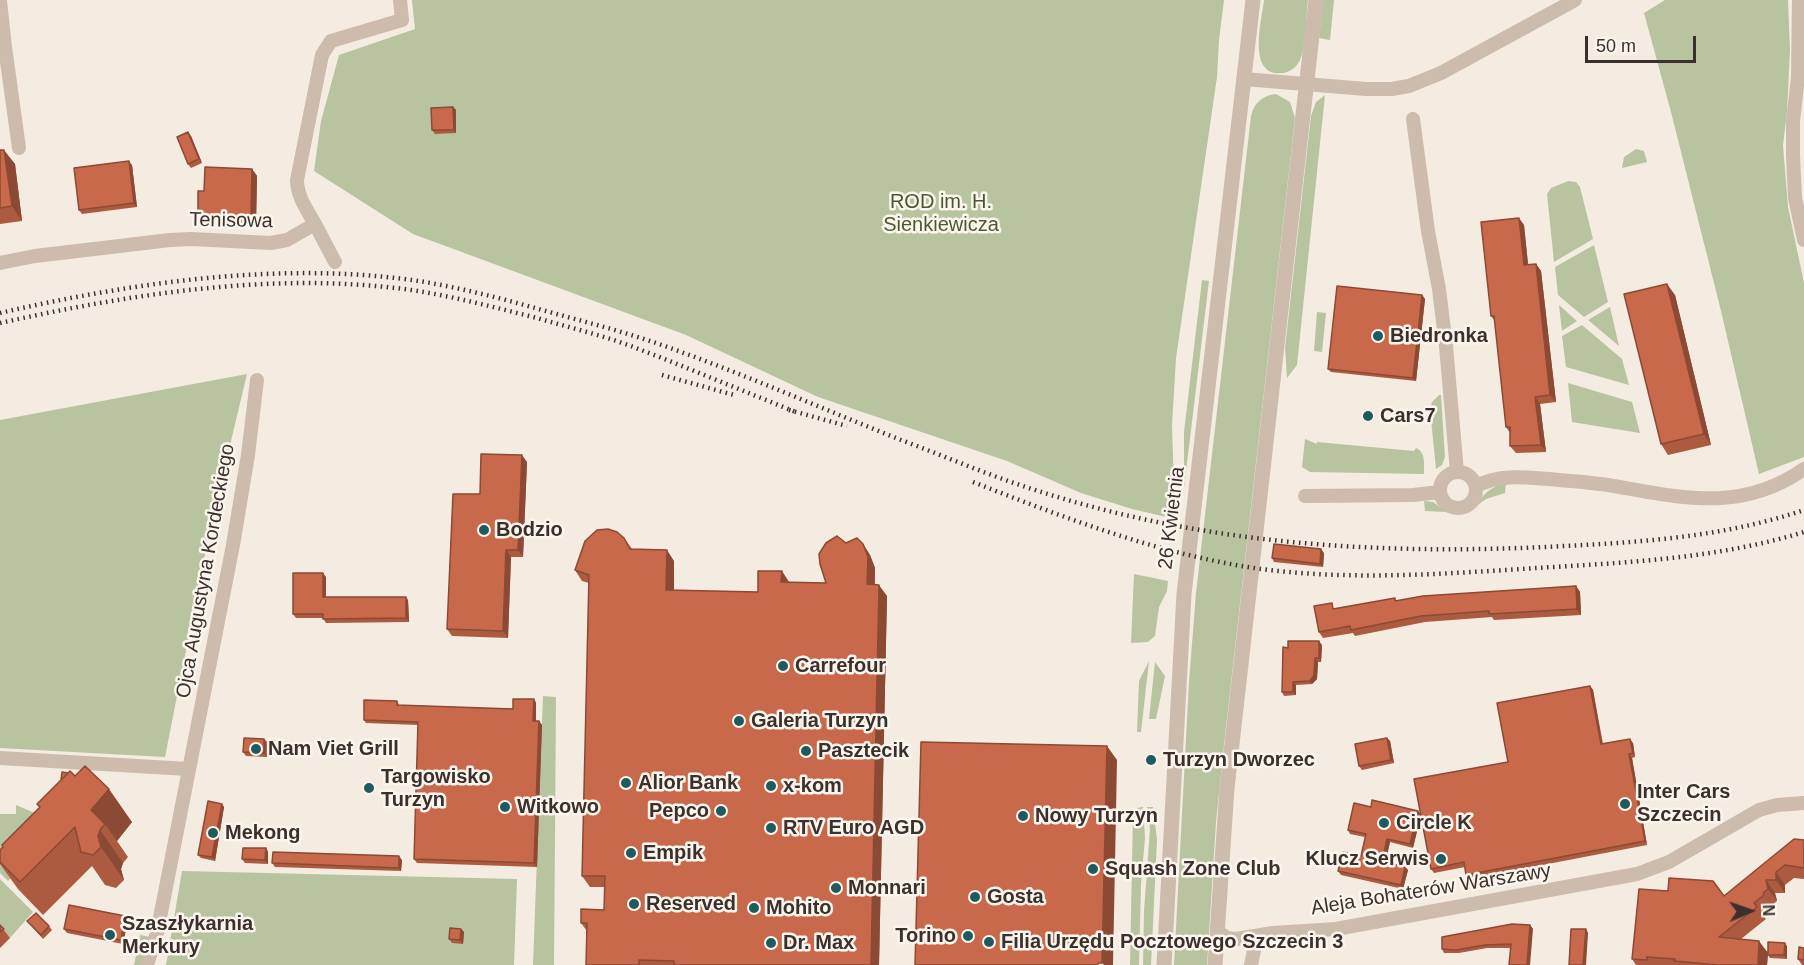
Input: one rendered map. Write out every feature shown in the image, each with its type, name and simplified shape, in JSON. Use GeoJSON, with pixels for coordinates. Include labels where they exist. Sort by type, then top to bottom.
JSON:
{"type":"FeatureCollection","features":[{"type":"Feature","properties":{"kind":"street"},"geometry":{"type":"LineString","coordinates":[[335,262],[297,189],[322,55],[331,41],[402,20],[400,0]]}},
{"type":"Feature","properties":{"kind":"street","name":"26 Kwietnia"},"geometry":{"type":"LineString","coordinates":[[1164,965],[1184,594],[1253,0]]}},
{"type":"Feature","properties":{"kind":"street"},"geometry":{"type":"LineString","coordinates":[[1215,965],[1227,788],[1316,0]]}},
{"type":"Feature","properties":{"kind":"street"},"geometry":{"type":"LineString","coordinates":[[1244,79],[1366,90],[1399,88],[1441,73],[1575,0]]}},
{"type":"Feature","properties":{"kind":"street"},"geometry":{"type":"LineString","coordinates":[[1799,0],[1798,77],[1793,121],[1793,155],[1795,198],[1804,240]]}},
{"type":"Feature","properties":{"kind":"street"},"geometry":{"type":"LineString","coordinates":[[0,1],[3,48],[19,148]]}},
{"type":"Feature","properties":{"kind":"street"},"geometry":{"type":"LineString","coordinates":[[1413,119],[1428,231],[1439,289],[1457,472]]}},
{"type":"Feature","properties":{"kind":"street","name":"Tenisowa"},"geometry":{"type":"LineString","coordinates":[[0,263],[35,256],[170,240],[271,243],[295,236],[315,224]]}},
{"type":"Feature","properties":{"kind":"street","name":"Ojca Augustyna Kordeckiego"},"geometry":{"type":"LineString","coordinates":[[147,965],[157,933],[237,523],[257,380]]}},
{"type":"Feature","properties":{"kind":"street"},"geometry":{"type":"LineString","coordinates":[[1476,486],[1495,478],[1512,477],[1607,485],[1699,500],[1763,489],[1787,481],[1804,469]]}},
{"type":"Feature","properties":{"kind":"street"},"geometry":{"type":"LineString","coordinates":[[1457,472],[1469,475],[1476,486],[1476,497],[1473,502],[1459,509],[1448,506],[1440,492],[1444,478],[1457,472]]}},
{"type":"Feature","properties":{"kind":"street"},"geometry":{"type":"LineString","coordinates":[[1305,496],[1413,495],[1440,492]]}},
{"type":"Feature","properties":{"kind":"street"},"geometry":{"type":"LineString","coordinates":[[0,758],[188,770]]}},
{"type":"Feature","properties":{"kind":"street","name":"Aleja Bohaterów Warszawy"},"geometry":{"type":"LineString","coordinates":[[1257,936],[1336,929],[1640,873],[1670,862],[1759,810],[1804,802]]}},
{"type":"Feature","properties":{"kind":"street"},"geometry":{"type":"LineString","coordinates":[[1217,931],[1229,939],[1257,936],[1251,965]]}},
{"type":"Feature","properties":{"kind":"street","name":"Ojca Augustyna Kordeckiego"},"geometry":{"type":"LineString","coordinates":[[155,965],[157,933]]}},
{"type":"Feature","properties":{"kind":"green space","name":"ROD im. H. Sienkiewicza"},"geometry":{"type":"Polygon","coordinates":[[[412,0],[1224,0],[1217,77],[1176,358],[1172,425],[1175,519],[1132,509],[1081,493],[1007,461],[818,397],[686,335],[413,234],[314,171],[321,121],[339,55],[415,29],[412,0]]]}},
{"type":"Feature","properties":{"kind":"green space"},"geometry":{"type":"Polygon","coordinates":[[[1264,0],[1308,0],[1302,55],[1293,69],[1283,73],[1271,72],[1264,66],[1260,57],[1259,33],[1264,0]]]}},
{"type":"Feature","properties":{"kind":"green space"},"geometry":{"type":"Polygon","coordinates":[[[1323,0],[1334,0],[1330,40],[1319,38],[1323,0]]]}},
{"type":"Feature","properties":{"kind":"green space"},"geometry":{"type":"Polygon","coordinates":[[[1665,0],[1788,0],[1790,50],[1783,145],[1788,207],[1804,283],[1804,457],[1759,474],[1721,311],[1644,13],[1665,0]]]}},
{"type":"Feature","properties":{"kind":"green space"},"geometry":{"type":"Polygon","coordinates":[[[1276,94],[1290,102],[1295,118],[1216,822],[1207,965],[1174,965],[1196,593],[1251,116],[1260,100],[1276,94]]]}},
{"type":"Feature","properties":{"kind":"green space"},"geometry":{"type":"Polygon","coordinates":[[[1325,95],[1297,365],[1287,378],[1285,348],[1311,116],[1316,102],[1325,95]]]}},
{"type":"Feature","properties":{"kind":"green space"},"geometry":{"type":"Polygon","coordinates":[[[1636,149],[1644,151],[1647,162],[1622,168],[1624,157],[1636,149]]]}},
{"type":"Feature","properties":{"kind":"green space"},"geometry":{"type":"Polygon","coordinates":[[[1568,181],[1576,182],[1580,187],[1593,239],[1554,262],[1547,194],[1551,188],[1568,181]]]}},
{"type":"Feature","properties":{"kind":"green space"},"geometry":{"type":"Polygon","coordinates":[[[1594,245],[1608,302],[1584,317],[1558,295],[1555,267],[1594,245]]]}},
{"type":"Feature","properties":{"kind":"green space"},"geometry":{"type":"Polygon","coordinates":[[[1202,280],[1209,281],[1184,488],[1184,432],[1202,280]]]}},
{"type":"Feature","properties":{"kind":"green space"},"geometry":{"type":"Polygon","coordinates":[[[1559,305],[1577,321],[1562,331],[1559,305]]]}},
{"type":"Feature","properties":{"kind":"green space"},"geometry":{"type":"Polygon","coordinates":[[[1610,307],[1619,346],[1588,320],[1610,307]]]}},
{"type":"Feature","properties":{"kind":"green space"},"geometry":{"type":"Polygon","coordinates":[[[1317,312],[1326,313],[1322,352],[1314,351],[1317,312]]]}},
{"type":"Feature","properties":{"kind":"green space"},"geometry":{"type":"Polygon","coordinates":[[[1582,325],[1622,359],[1629,385],[1566,367],[1562,336],[1582,325]]]}},
{"type":"Feature","properties":{"kind":"green space"},"geometry":{"type":"Polygon","coordinates":[[[247,374],[210,529],[165,757],[0,748],[0,420],[247,374]]]}},
{"type":"Feature","properties":{"kind":"green space"},"geometry":{"type":"Polygon","coordinates":[[[1568,383],[1632,402],[1640,433],[1572,422],[1568,383]]]}},
{"type":"Feature","properties":{"kind":"green space"},"geometry":{"type":"Polygon","coordinates":[[[1441,395],[1445,457],[1442,465],[1436,469],[1430,409],[1432,402],[1441,395]]]}},
{"type":"Feature","properties":{"kind":"green space"},"geometry":{"type":"Polygon","coordinates":[[[1305,439],[1317,444],[1317,442],[1414,451],[1416,448],[1423,456],[1424,474],[1310,472],[1302,467],[1305,439]]]}},
{"type":"Feature","properties":{"kind":"green space"},"geometry":{"type":"Polygon","coordinates":[[[1506,484],[1505,493],[1486,499],[1475,507],[1488,491],[1506,484]]]}},
{"type":"Feature","properties":{"kind":"green space"},"geometry":{"type":"Polygon","coordinates":[[[1424,501],[1433,502],[1447,512],[1425,511],[1424,501]]]}},
{"type":"Feature","properties":{"kind":"green space"},"geometry":{"type":"Polygon","coordinates":[[[1134,574],[1168,581],[1167,591],[1159,607],[1155,636],[1148,642],[1131,643],[1134,574]]]}},
{"type":"Feature","properties":{"kind":"green space"},"geometry":{"type":"Polygon","coordinates":[[[1149,661],[1141,732],[1137,732],[1139,681],[1149,661]]]}},
{"type":"Feature","properties":{"kind":"green space"},"geometry":{"type":"Polygon","coordinates":[[[1155,662],[1165,676],[1156,719],[1149,719],[1155,662]]]}},
{"type":"Feature","properties":{"kind":"green space"},"geometry":{"type":"Polygon","coordinates":[[[543,696],[556,697],[554,965],[533,965],[543,696]]]}},
{"type":"Feature","properties":{"kind":"green space"},"geometry":{"type":"Polygon","coordinates":[[[16,805],[42,816],[56,833],[8,881],[0,873],[0,814],[16,814],[16,805]]]}},
{"type":"Feature","properties":{"kind":"green space"},"geometry":{"type":"Polygon","coordinates":[[[1143,807],[1145,838],[1141,884],[1139,965],[1130,965],[1133,813],[1137,808],[1143,807]]]}},
{"type":"Feature","properties":{"kind":"green space"},"geometry":{"type":"Polygon","coordinates":[[[1147,807],[1153,807],[1157,840],[1151,965],[1143,965],[1150,829],[1147,807]]]}},
{"type":"Feature","properties":{"kind":"green space"},"geometry":{"type":"Polygon","coordinates":[[[182,871],[517,879],[514,965],[166,965],[182,871]]]}},
{"type":"Feature","properties":{"kind":"green space"},"geometry":{"type":"Polygon","coordinates":[[[0,879],[33,912],[10,938],[0,928],[0,879]]]}},
{"type":"Feature","properties":{"kind":"green space"},"geometry":{"type":"Polygon","coordinates":[[[140,935],[150,937],[142,965],[134,965],[140,935]]]}},
{"type":"Feature","properties":{"kind":"building"},"geometry":{"type":"Polygon","coordinates":[[[453,107],[454,130],[432,130],[431,108],[453,107]]]}},
{"type":"Feature","properties":{"kind":"building"},"geometry":{"type":"Polygon","coordinates":[[[188,132],[199,159],[188,164],[177,137],[188,132]]]}},
{"type":"Feature","properties":{"kind":"building"},"geometry":{"type":"Polygon","coordinates":[[[0,150],[4,150],[12,206],[0,208],[0,150]]]}},
{"type":"Feature","properties":{"kind":"building"},"geometry":{"type":"Polygon","coordinates":[[[129,161],[134,203],[79,210],[74,168],[129,161]]]}},
{"type":"Feature","properties":{"kind":"building"},"geometry":{"type":"Polygon","coordinates":[[[205,167],[252,169],[251,216],[198,215],[198,191],[204,191],[205,167]]]}},
{"type":"Feature","properties":{"kind":"building"},"geometry":{"type":"Polygon","coordinates":[[[1519,218],[1524,265],[1536,264],[1550,395],[1535,397],[1541,445],[1510,446],[1510,427],[1506,427],[1481,222],[1519,218]]]}},
{"type":"Feature","properties":{"kind":"building"},"geometry":{"type":"Polygon","coordinates":[[[1667,284],[1704,434],[1661,444],[1624,294],[1667,284]]]}},
{"type":"Feature","properties":{"kind":"building","name":"Biedronka"},"geometry":{"type":"Polygon","coordinates":[[[1337,286],[1422,295],[1413,378],[1328,369],[1337,286]]]}},
{"type":"Feature","properties":{"kind":"building","name":"Bodzio"},"geometry":{"type":"Polygon","coordinates":[[[481,454],[522,455],[518,550],[506,550],[503,631],[447,629],[453,494],[480,494],[481,454]]]}},
{"type":"Feature","properties":{"kind":"building","name":"Galeria Turzyn"},"geometry":{"type":"Polygon","coordinates":[[[608,529],[624,538],[630,549],[667,550],[666,590],[758,592],[758,571],[782,571],[781,582],[826,583],[819,554],[826,543],[837,536],[846,543],[857,538],[863,544],[868,557],[867,584],[879,585],[871,965],[674,965],[674,961],[639,960],[639,965],[586,965],[587,923],[581,923],[581,909],[604,910],[605,876],[582,876],[589,575],[575,570],[585,541],[597,530],[608,529]]]}},
{"type":"Feature","properties":{"kind":"building"},"geometry":{"type":"Polygon","coordinates":[[[1274,544],[1321,549],[1320,564],[1272,558],[1274,544]]]}},
{"type":"Feature","properties":{"kind":"building"},"geometry":{"type":"Polygon","coordinates":[[[293,573],[323,573],[323,597],[406,597],[406,618],[323,619],[323,614],[293,614],[293,573]]]}},
{"type":"Feature","properties":{"kind":"building"},"geometry":{"type":"Polygon","coordinates":[[[1576,586],[1577,609],[1489,614],[1489,611],[1421,616],[1351,630],[1350,626],[1319,632],[1314,606],[1332,603],[1333,609],[1395,598],[1395,601],[1423,596],[1576,586]]]}},
{"type":"Feature","properties":{"kind":"building"},"geometry":{"type":"Polygon","coordinates":[[[1288,641],[1319,641],[1319,658],[1315,658],[1314,675],[1310,681],[1293,682],[1293,692],[1282,692],[1283,647],[1288,648],[1288,641]]]}},
{"type":"Feature","properties":{"kind":"building"},"geometry":{"type":"Polygon","coordinates":[[[1590,686],[1601,744],[1630,739],[1633,753],[1629,754],[1645,841],[1466,875],[1464,862],[1431,869],[1414,779],[1508,762],[1497,703],[1590,686]]]}},
{"type":"Feature","properties":{"kind":"building"},"geometry":{"type":"Polygon","coordinates":[[[513,699],[534,699],[533,721],[539,721],[534,863],[414,859],[418,722],[364,720],[364,700],[397,701],[397,705],[513,709],[513,699]]]}},
{"type":"Feature","properties":{"kind":"building","name":"Nam Viet Grill"},"geometry":{"type":"Polygon","coordinates":[[[244,738],[264,739],[264,753],[243,752],[244,738]]]}},
{"type":"Feature","properties":{"kind":"building"},"geometry":{"type":"Polygon","coordinates":[[[1387,738],[1391,760],[1359,766],[1355,744],[1387,738]]]}},
{"type":"Feature","properties":{"kind":"building","name":"Nowy Turzyn"},"geometry":{"type":"Polygon","coordinates":[[[921,742],[1107,746],[1102,963],[1097,965],[915,965],[921,742]]]}},
{"type":"Feature","properties":{"kind":"building"},"geometry":{"type":"Polygon","coordinates":[[[85,766],[109,789],[91,810],[105,824],[98,836],[101,847],[93,855],[81,852],[75,827],[20,882],[0,862],[2,845],[40,807],[37,804],[70,771],[75,776],[85,766]]]}},
{"type":"Feature","properties":{"kind":"building"},"geometry":{"type":"Polygon","coordinates":[[[62,772],[68,773],[61,780],[62,772]]]}},
{"type":"Feature","properties":{"kind":"building"},"geometry":{"type":"Polygon","coordinates":[[[1372,800],[1418,811],[1410,844],[1387,839],[1382,861],[1405,867],[1401,885],[1338,871],[1343,852],[1361,856],[1366,834],[1348,830],[1354,803],[1371,807],[1372,800]]]}},
{"type":"Feature","properties":{"kind":"building","name":"Mekong"},"geometry":{"type":"Polygon","coordinates":[[[208,801],[222,804],[212,857],[198,855],[208,801]]]}},
{"type":"Feature","properties":{"kind":"building"},"geometry":{"type":"Polygon","coordinates":[[[1794,839],[1804,840],[1804,868],[1785,865],[1776,872],[1776,880],[1766,880],[1768,889],[1754,903],[1757,907],[1719,937],[1759,941],[1758,965],[1718,965],[1647,957],[1647,960],[1632,959],[1639,889],[1668,891],[1669,878],[1713,881],[1724,896],[1794,839]]]}},
{"type":"Feature","properties":{"kind":"building"},"geometry":{"type":"Polygon","coordinates":[[[243,848],[266,848],[265,860],[242,859],[243,848]]]}},
{"type":"Feature","properties":{"kind":"building"},"geometry":{"type":"Polygon","coordinates":[[[273,852],[399,856],[399,868],[272,863],[273,852]]]}},
{"type":"Feature","properties":{"kind":"building"},"geometry":{"type":"Polygon","coordinates":[[[69,905],[125,916],[121,940],[64,929],[69,905]]]}},
{"type":"Feature","properties":{"kind":"building"},"geometry":{"type":"Polygon","coordinates":[[[36,913],[49,926],[41,935],[27,921],[36,913]]]}},
{"type":"Feature","properties":{"kind":"building"},"geometry":{"type":"Polygon","coordinates":[[[1512,924],[1530,925],[1527,965],[1509,965],[1511,944],[1485,945],[1456,950],[1442,949],[1442,937],[1512,924]]]}},
{"type":"Feature","properties":{"kind":"building"},"geometry":{"type":"Polygon","coordinates":[[[450,928],[461,929],[460,940],[449,939],[450,928]]]}},
{"type":"Feature","properties":{"kind":"building"},"geometry":{"type":"Polygon","coordinates":[[[1571,929],[1586,929],[1583,965],[1569,965],[1571,929]]]}},
{"type":"Feature","properties":{"kind":"building"},"geometry":{"type":"Polygon","coordinates":[[[1768,942],[1785,943],[1784,955],[1768,955],[1768,942]]]}},
{"type":"Feature","properties":{"kind":"building"},"geometry":{"type":"Polygon","coordinates":[[[1799,947],[1804,948],[1804,960],[1798,959],[1799,947]]]}},
{"type":"Feature","properties":{"kind":"railway"},"geometry":{"type":"LineString","coordinates":[[0,313],[157,284],[265,274],[319,273],[425,282],[499,298],[650,341],[745,376],[986,473],[1082,504],[1218,533],[1286,542],[1425,549],[1495,549],[1595,544],[1656,540],[1716,532],[1804,510]]}},
{"type":"Feature","properties":{"kind":"railway"},"geometry":{"type":"LineString","coordinates":[[0,323],[100,303],[201,289],[303,283],[354,284],[404,289],[487,306],[605,337],[796,412]]}},
{"type":"Feature","properties":{"kind":"railway"},"geometry":{"type":"LineString","coordinates":[[662,375],[734,395]]}},
{"type":"Feature","properties":{"kind":"railway"},"geometry":{"type":"LineString","coordinates":[[789,410],[847,426]]}},
{"type":"Feature","properties":{"kind":"railway"},"geometry":{"type":"LineString","coordinates":[[973,482],[1042,509],[1146,544],[1254,568],[1329,575],[1441,574],[1649,560],[1711,553],[1804,532]]}},
{"type":"Feature","properties":{"kind":"place","name":"Biedronka"},"geometry":{"type":"Point","coordinates":[1378,336]}},
{"type":"Feature","properties":{"kind":"place","name":"Cars7"},"geometry":{"type":"Point","coordinates":[1368,416]}},
{"type":"Feature","properties":{"kind":"place","name":"Bodzio"},"geometry":{"type":"Point","coordinates":[484,530]}},
{"type":"Feature","properties":{"kind":"place","name":"Carrefour"},"geometry":{"type":"Point","coordinates":[783,666]}},
{"type":"Feature","properties":{"kind":"place","name":"Galeria Turzyn"},"geometry":{"type":"Point","coordinates":[739,721]}},
{"type":"Feature","properties":{"kind":"place","name":"Nam Viet Grill"},"geometry":{"type":"Point","coordinates":[256,749]}},
{"type":"Feature","properties":{"kind":"place","name":"Pasztecik"},"geometry":{"type":"Point","coordinates":[806,751]}},
{"type":"Feature","properties":{"kind":"place","name":"Turzyn Dworzec"},"geometry":{"type":"Point","coordinates":[1151,760]}},
{"type":"Feature","properties":{"kind":"place","name":"Alior Bank"},"geometry":{"type":"Point","coordinates":[626,783]}},
{"type":"Feature","properties":{"kind":"place","name":"x-kom"},"geometry":{"type":"Point","coordinates":[771,786]}},
{"type":"Feature","properties":{"kind":"place","name":"Targowisko Turzyn"},"geometry":{"type":"Point","coordinates":[369,788]}},
{"type":"Feature","properties":{"kind":"place","name":"Inter Cars Szczecin"},"geometry":{"type":"Point","coordinates":[1625,804]}},
{"type":"Feature","properties":{"kind":"place","name":"Witkowo"},"geometry":{"type":"Point","coordinates":[505,807]}},
{"type":"Feature","properties":{"kind":"place","name":"Pepco"},"geometry":{"type":"Point","coordinates":[721,811]}},
{"type":"Feature","properties":{"kind":"place","name":"Nowy Turzyn"},"geometry":{"type":"Point","coordinates":[1023,816]}},
{"type":"Feature","properties":{"kind":"place","name":"Circle K"},"geometry":{"type":"Point","coordinates":[1384,823]}},
{"type":"Feature","properties":{"kind":"place","name":"RTV Euro AGD"},"geometry":{"type":"Point","coordinates":[771,828]}},
{"type":"Feature","properties":{"kind":"place","name":"Mekong"},"geometry":{"type":"Point","coordinates":[213,833]}},
{"type":"Feature","properties":{"kind":"place","name":"Empik"},"geometry":{"type":"Point","coordinates":[631,853]}},
{"type":"Feature","properties":{"kind":"place","name":"Klucz Serwis"},"geometry":{"type":"Point","coordinates":[1441,859]}},
{"type":"Feature","properties":{"kind":"place","name":"Squash Zone Club"},"geometry":{"type":"Point","coordinates":[1093,869]}},
{"type":"Feature","properties":{"kind":"place","name":"Monnari"},"geometry":{"type":"Point","coordinates":[836,888]}},
{"type":"Feature","properties":{"kind":"place","name":"Gosta"},"geometry":{"type":"Point","coordinates":[975,897]}},
{"type":"Feature","properties":{"kind":"place","name":"Reserved"},"geometry":{"type":"Point","coordinates":[634,904]}},
{"type":"Feature","properties":{"kind":"place","name":"Mohito"},"geometry":{"type":"Point","coordinates":[754,908]}},
{"type":"Feature","properties":{"kind":"place","name":"Szaszłykarnia Merkury"},"geometry":{"type":"Point","coordinates":[110,935]}},
{"type":"Feature","properties":{"kind":"place","name":"Torino"},"geometry":{"type":"Point","coordinates":[968,936]}},
{"type":"Feature","properties":{"kind":"place","name":"Filia Urzędu Pocztowego Szczecin 3"},"geometry":{"type":"Point","coordinates":[989,942]}},
{"type":"Feature","properties":{"kind":"place","name":"Dr. Max"},"geometry":{"type":"Point","coordinates":[771,943]}}]}
